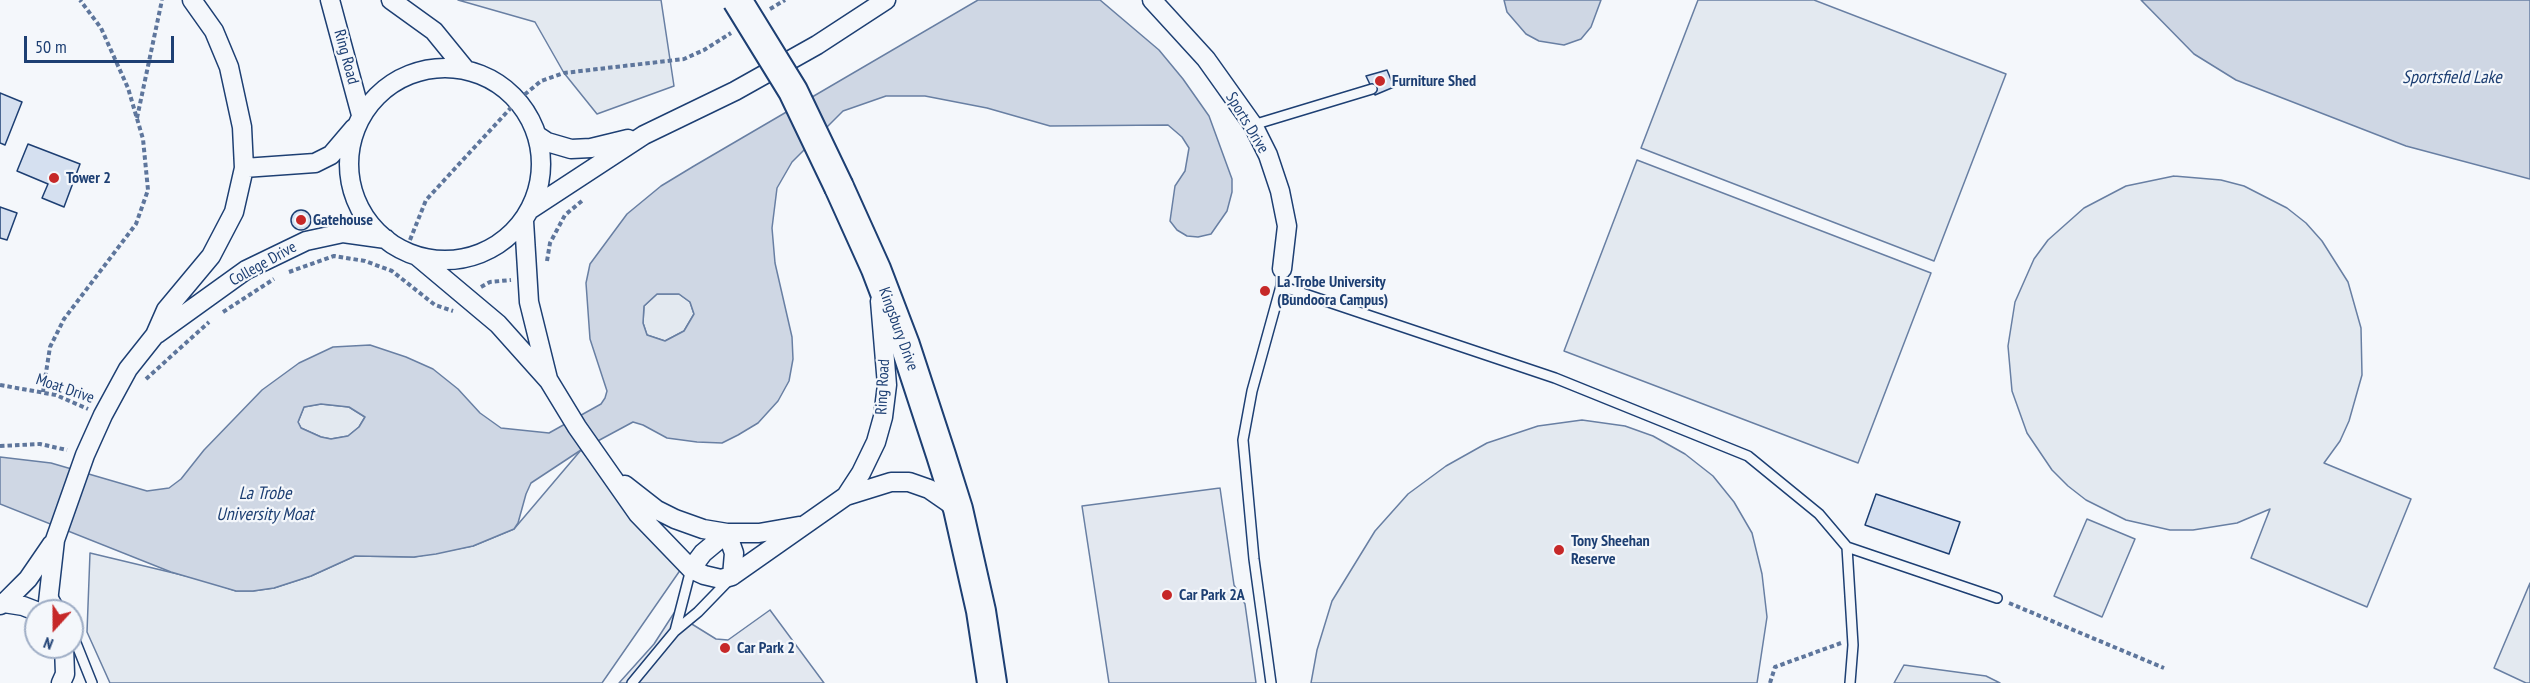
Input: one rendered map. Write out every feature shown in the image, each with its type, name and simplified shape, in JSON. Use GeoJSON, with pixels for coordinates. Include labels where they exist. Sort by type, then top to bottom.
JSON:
{"type":"FeatureCollection","features":[{"type":"Feature","properties":{"kind":"main road","name":"Kingsbury Drive"},"geometry":{"type":"LineString","coordinates":[[736,0],[793,91],[876,269],[908,356],[958,509],[981,611],[992,683]]}},
{"type":"Feature","properties":{"kind":"street","name":"College Drive"},"geometry":{"type":"LineString","coordinates":[[48,599],[55,540],[84,459],[103,415],[128,369],[155,335],[166,310],[211,256],[234,212],[244,168],[242,127],[229,67],[214,31],[192,0]]}},
{"type":"Feature","properties":{"kind":"street","name":"Ring Road"},"geometry":{"type":"LineString","coordinates":[[330,0],[358,121]]}},
{"type":"Feature","properties":{"kind":"street"},"geometry":{"type":"LineString","coordinates":[[391,0],[434,31],[465,69]]}},
{"type":"Feature","properties":{"kind":"street"},"geometry":{"type":"LineString","coordinates":[[411,254],[448,260],[465,258],[487,251],[507,238],[527,215],[644,135],[755,80],[817,45],[886,0]]}},
{"type":"Feature","properties":{"kind":"street","name":"Sports Drive"},"geometry":{"type":"LineString","coordinates":[[1152,0],[1206,59],[1253,125],[1268,155],[1280,190],[1287,226],[1281,278]]}},
{"type":"Feature","properties":{"kind":"street"},"geometry":{"type":"LineString","coordinates":[[244,168],[315,163],[331,155],[380,92],[406,75],[435,67],[465,69],[494,80],[518,100],[530,117],[538,136],[542,160],[540,185],[527,215]]}},
{"type":"Feature","properties":{"kind":"street"},"geometry":{"type":"LineString","coordinates":[[358,121],[349,157],[351,188],[364,216],[386,239]]}},
{"type":"Feature","properties":{"kind":"street"},"geometry":{"type":"LineString","coordinates":[[538,136],[547,142],[571,149],[591,148],[644,135]]}},
{"type":"Feature","properties":{"kind":"street","name":"Ring Road"},"geometry":{"type":"LineString","coordinates":[[527,215],[529,302],[549,381]]}},
{"type":"Feature","properties":{"kind":"street","name":"College Drive"},"geometry":{"type":"LineString","coordinates":[[155,335],[246,270],[306,241],[344,233],[386,239]]}},
{"type":"Feature","properties":{"kind":"street","name":"Ring Road"},"geometry":{"type":"LineString","coordinates":[[386,239],[411,254],[498,324],[549,381],[638,514],[691,569],[721,579],[732,576],[846,496],[891,482],[909,482],[929,489],[958,509]]}},
{"type":"Feature","properties":{"kind":"street","name":"Ring Road"},"geometry":{"type":"LineString","coordinates":[[846,496],[861,473],[876,442],[884,417],[887,386],[876,269]]}},
{"type":"Feature","properties":{"kind":"street","name":"Ring Road"},"geometry":{"type":"LineString","coordinates":[[604,465],[634,494],[657,510],[703,530],[759,533],[803,525]]}},
{"type":"Feature","properties":{"kind":"street"},"geometry":{"type":"LineString","coordinates":[[691,569],[703,553],[727,533],[734,553],[732,576]]}},
{"type":"Feature","properties":{"kind":"street","name":"College Drive"},"geometry":{"type":"LineString","coordinates":[[2,604],[28,579],[55,540]]}},
{"type":"Feature","properties":{"kind":"street"},"geometry":{"type":"LineString","coordinates":[[2,604],[24,609]]}},
{"type":"Feature","properties":{"kind":"street"},"geometry":{"type":"LineString","coordinates":[[65,659],[66,680]]}},
{"type":"Feature","properties":{"kind":"lane"},"geometry":{"type":"LineString","coordinates":[[1253,125],[1372,89]]}},
{"type":"Feature","properties":{"kind":"lane"},"geometry":{"type":"LineString","coordinates":[[1271,683],[1246,490],[1243,440],[1252,391],[1281,278],[1555,378],[1748,456],[1819,514],[1847,547],[1997,598]]}},
{"type":"Feature","properties":{"kind":"lane"},"geometry":{"type":"LineString","coordinates":[[1847,547],[1853,638],[1850,683]]}},
{"type":"Feature","properties":{"kind":"lane"},"geometry":{"type":"LineString","coordinates":[[675,631],[691,569]]}},
{"type":"Feature","properties":{"kind":"lane"},"geometry":{"type":"LineString","coordinates":[[632,683],[675,631],[698,612],[732,576]]}},
{"type":"Feature","properties":{"kind":"lane"},"geometry":{"type":"LineString","coordinates":[[48,588],[54,599]]}},
{"type":"Feature","properties":{"kind":"lane"},"geometry":{"type":"LineString","coordinates":[[82,659],[92,683]]}},
{"type":"Feature","properties":{"kind":"path"},"geometry":{"type":"LineString","coordinates":[[43,392],[50,347],[64,319],[136,224],[148,190],[143,140],[128,88],[101,28],[80,0]]}},
{"type":"Feature","properties":{"kind":"path"},"geometry":{"type":"LineString","coordinates":[[137,118],[162,0]]}},
{"type":"Feature","properties":{"kind":"path"},"geometry":{"type":"LineString","coordinates":[[764,12],[785,0]]}},
{"type":"Feature","properties":{"kind":"path"},"geometry":{"type":"LineString","coordinates":[[411,254],[426,200],[518,100],[541,81],[564,73],[684,58],[704,50],[734,31]]}},
{"type":"Feature","properties":{"kind":"path","name":"Moat Drive"},"geometry":{"type":"LineString","coordinates":[[0,385],[43,392],[103,415]]}},
{"type":"Feature","properties":{"kind":"path"},"geometry":{"type":"LineString","coordinates":[[0,446],[40,444],[84,459]]}},
{"type":"Feature","properties":{"kind":"path"},"geometry":{"type":"LineString","coordinates":[[1997,598],[2164,668]]}},
{"type":"Feature","properties":{"kind":"path"},"geometry":{"type":"LineString","coordinates":[[1770,683],[1775,667],[1853,638]]}},
{"type":"Feature","properties":{"kind":"shaded area"},"geometry":{"type":"Polygon","coordinates":[[[458,0],[661,0],[674,86],[597,114],[564,73],[535,22],[458,0]]]}},
{"type":"Feature","properties":{"kind":"shaded area"},"geometry":{"type":"Polygon","coordinates":[[[1698,0],[1814,0],[2006,74],[1934,261],[1641,148],[1698,0]]]}},
{"type":"Feature","properties":{"kind":"shaded area"},"geometry":{"type":"Polygon","coordinates":[[[1637,160],[1931,273],[1858,463],[1564,351],[1637,160]]]}},
{"type":"Feature","properties":{"kind":"shaded area"},"geometry":{"type":"Polygon","coordinates":[[[2174,176],[2221,180],[2244,186],[2287,208],[2306,223],[2322,241],[2348,282],[2361,328],[2362,375],[2349,421],[2340,441],[2324,463],[2411,499],[2367,607],[2251,558],[2270,509],[2237,523],[2193,530],[2170,530],[2126,520],[2086,500],[2068,486],[2052,470],[2027,433],[2012,391],[2008,346],[2015,302],[2034,259],[2048,240],[2084,208],[2126,186],[2174,176]]]}},
{"type":"Feature","properties":{"kind":"shaded area"},"geometry":{"type":"Polygon","coordinates":[[[657,294],[679,294],[690,302],[694,314],[684,331],[665,341],[647,335],[643,323],[644,306],[657,294]]]}},
{"type":"Feature","properties":{"kind":"shaded area"},"geometry":{"type":"Polygon","coordinates":[[[321,404],[349,407],[365,417],[359,427],[348,436],[331,439],[321,437],[301,428],[298,422],[304,407],[321,404]]]}},
{"type":"Feature","properties":{"kind":"shaded area","name":"Tony Sheehan Reserve"},"geometry":{"type":"Polygon","coordinates":[[[1582,420],[1625,426],[1653,436],[1685,454],[1713,476],[1734,502],[1752,533],[1762,574],[1767,617],[1757,683],[1311,683],[1317,650],[1332,601],[1375,531],[1408,494],[1446,466],[1487,443],[1538,426],[1582,420]]]}},
{"type":"Feature","properties":{"kind":"shaded area"},"geometry":{"type":"Polygon","coordinates":[[[581,450],[681,569],[602,683],[110,683],[87,632],[90,553],[207,581],[236,591],[274,588],[311,576],[355,556],[414,557],[473,546],[514,529],[581,450]]]}},
{"type":"Feature","properties":{"kind":"shaded area","name":"Car Park 2A"},"geometry":{"type":"Polygon","coordinates":[[[1220,488],[1234,585],[1245,604],[1256,683],[1109,683],[1082,506],[1220,488]]]}},
{"type":"Feature","properties":{"kind":"shaded area"},"geometry":{"type":"Polygon","coordinates":[[[2087,519],[2135,539],[2102,617],[2054,596],[2087,519]]]}},
{"type":"Feature","properties":{"kind":"shaded area"},"geometry":{"type":"Polygon","coordinates":[[[2530,583],[2530,683],[2526,683],[2494,668],[2530,583]]]}},
{"type":"Feature","properties":{"kind":"shaded area","name":"Car Park 2"},"geometry":{"type":"Polygon","coordinates":[[[770,610],[824,683],[619,683],[654,644],[674,613],[716,639],[728,640],[770,610]]]}},
{"type":"Feature","properties":{"kind":"shaded area"},"geometry":{"type":"Polygon","coordinates":[[[1904,665],[1986,676],[2000,683],[1894,683],[1904,665]]]}},
{"type":"Feature","properties":{"kind":"water","name":"La Trobe University Moat"},"geometry":{"type":"Polygon","coordinates":[[[978,0],[1100,0],[1159,50],[1209,116],[1232,179],[1232,192],[1227,211],[1211,234],[1198,237],[1187,236],[1177,230],[1170,221],[1175,186],[1185,171],[1189,148],[1182,137],[1168,125],[1050,126],[987,108],[925,96],[886,96],[843,111],[792,162],[777,188],[772,228],[775,263],[792,337],[793,359],[789,381],[778,401],[758,423],[722,443],[667,438],[633,422],[581,450],[531,483],[514,529],[473,546],[436,554],[414,557],[355,556],[311,576],[274,588],[253,591],[236,591],[171,572],[0,504],[0,457],[51,463],[147,491],[169,488],[181,479],[204,450],[262,390],[299,363],[333,347],[370,345],[406,357],[433,369],[458,389],[480,413],[501,428],[549,433],[601,404],[607,391],[590,339],[586,283],[590,264],[627,214],[661,186],[978,0]],[[657,294],[644,306],[643,323],[647,335],[665,341],[684,331],[694,314],[690,302],[679,294],[657,294]],[[321,404],[304,407],[298,422],[301,428],[321,437],[331,439],[348,436],[359,427],[365,417],[349,407],[321,404]]]}},
{"type":"Feature","properties":{"kind":"water"},"geometry":{"type":"Polygon","coordinates":[[[1504,0],[1601,0],[1591,27],[1581,39],[1564,45],[1539,41],[1526,34],[1507,12],[1504,0]]]}},
{"type":"Feature","properties":{"kind":"water","name":"Sportsfield Lake"},"geometry":{"type":"Polygon","coordinates":[[[2141,0],[2530,0],[2530,179],[2406,146],[2236,80],[2194,54],[2141,0]]]}},
{"type":"Feature","properties":{"kind":"building","name":"Furniture Shed"},"geometry":{"type":"Polygon","coordinates":[[[1387,70],[1394,87],[1375,95],[1366,76],[1387,70]]]}},
{"type":"Feature","properties":{"kind":"building"},"geometry":{"type":"Polygon","coordinates":[[[0,93],[22,102],[5,145],[0,143],[0,93]]]}},
{"type":"Feature","properties":{"kind":"building","name":"Tower 2"},"geometry":{"type":"Polygon","coordinates":[[[28,144],[80,164],[64,207],[42,198],[48,184],[17,171],[28,144]]]}},
{"type":"Feature","properties":{"kind":"building"},"geometry":{"type":"Polygon","coordinates":[[[0,207],[17,213],[7,240],[0,238],[0,207]]]}},
{"type":"Feature","properties":{"kind":"building","name":"Gatehouse"},"geometry":{"type":"Polygon","coordinates":[[[297,210],[305,210],[311,216],[311,224],[305,230],[297,230],[291,224],[291,216],[297,210]]]}},
{"type":"Feature","properties":{"kind":"building"},"geometry":{"type":"Polygon","coordinates":[[[1876,494],[1960,522],[1949,554],[1865,525],[1876,494]]]}},
{"type":"Feature","properties":{"kind":"place","name":"Furniture Shed"},"geometry":{"type":"Point","coordinates":[1380,81]}},
{"type":"Feature","properties":{"kind":"place","name":"Tower 2"},"geometry":{"type":"Point","coordinates":[54,178]}},
{"type":"Feature","properties":{"kind":"place","name":"Gatehouse"},"geometry":{"type":"Point","coordinates":[301,220]}},
{"type":"Feature","properties":{"kind":"place","name":"La Trobe University (Bundoora Campus)"},"geometry":{"type":"Point","coordinates":[1265,291]}},
{"type":"Feature","properties":{"kind":"place","name":"Tony Sheehan Reserve"},"geometry":{"type":"Point","coordinates":[1559,550]}},
{"type":"Feature","properties":{"kind":"place","name":"Car Park 2A"},"geometry":{"type":"Point","coordinates":[1167,595]}},
{"type":"Feature","properties":{"kind":"place","name":"Car Park 2"},"geometry":{"type":"Point","coordinates":[725,648]}}]}
